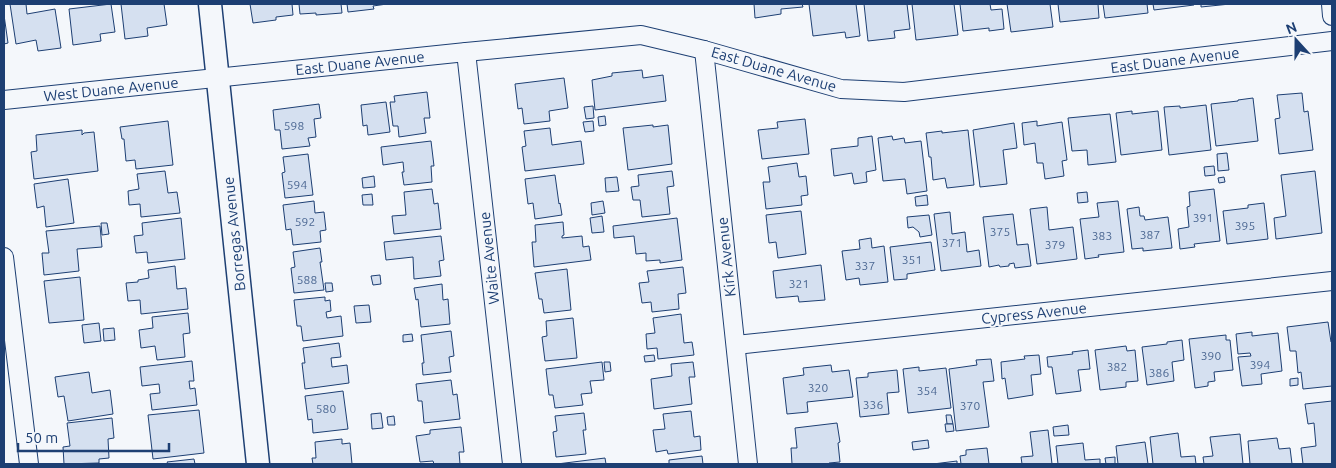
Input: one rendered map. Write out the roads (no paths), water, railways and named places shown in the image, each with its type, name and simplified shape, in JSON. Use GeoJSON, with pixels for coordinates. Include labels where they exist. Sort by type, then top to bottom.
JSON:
{"type":"FeatureCollection","features":[{"type":"Feature","properties":{"kind":"street","name":"Borregas Avenue"},"geometry":{"type":"LineString","coordinates":[[210,4],[258,464]]}},
{"type":"Feature","properties":{"kind":"street"},"geometry":{"type":"LineString","coordinates":[[1331,4],[1332,16]]}},
{"type":"Feature","properties":{"kind":"street","name":"East Duane Avenue"},"geometry":{"type":"LineString","coordinates":[[218,78],[641,35],[704,50],[841,89],[904,92],[1332,41]]}},
{"type":"Feature","properties":{"kind":"street","name":"Kirk Avenue"},"geometry":{"type":"LineString","coordinates":[[704,50],[748,464]]}},
{"type":"Feature","properties":{"kind":"street","name":"Waite Avenue"},"geometry":{"type":"LineString","coordinates":[[466,52],[512,464]]}},
{"type":"Feature","properties":{"kind":"street","name":"West Duane Avenue"},"geometry":{"type":"LineString","coordinates":[[4,100],[218,78]]}},
{"type":"Feature","properties":{"kind":"street"},"geometry":{"type":"LineString","coordinates":[[4,257],[29,464]]}},
{"type":"Feature","properties":{"kind":"street","name":"Cypress Avenue"},"geometry":{"type":"LineString","coordinates":[[736,345],[1332,281]]}}]}
